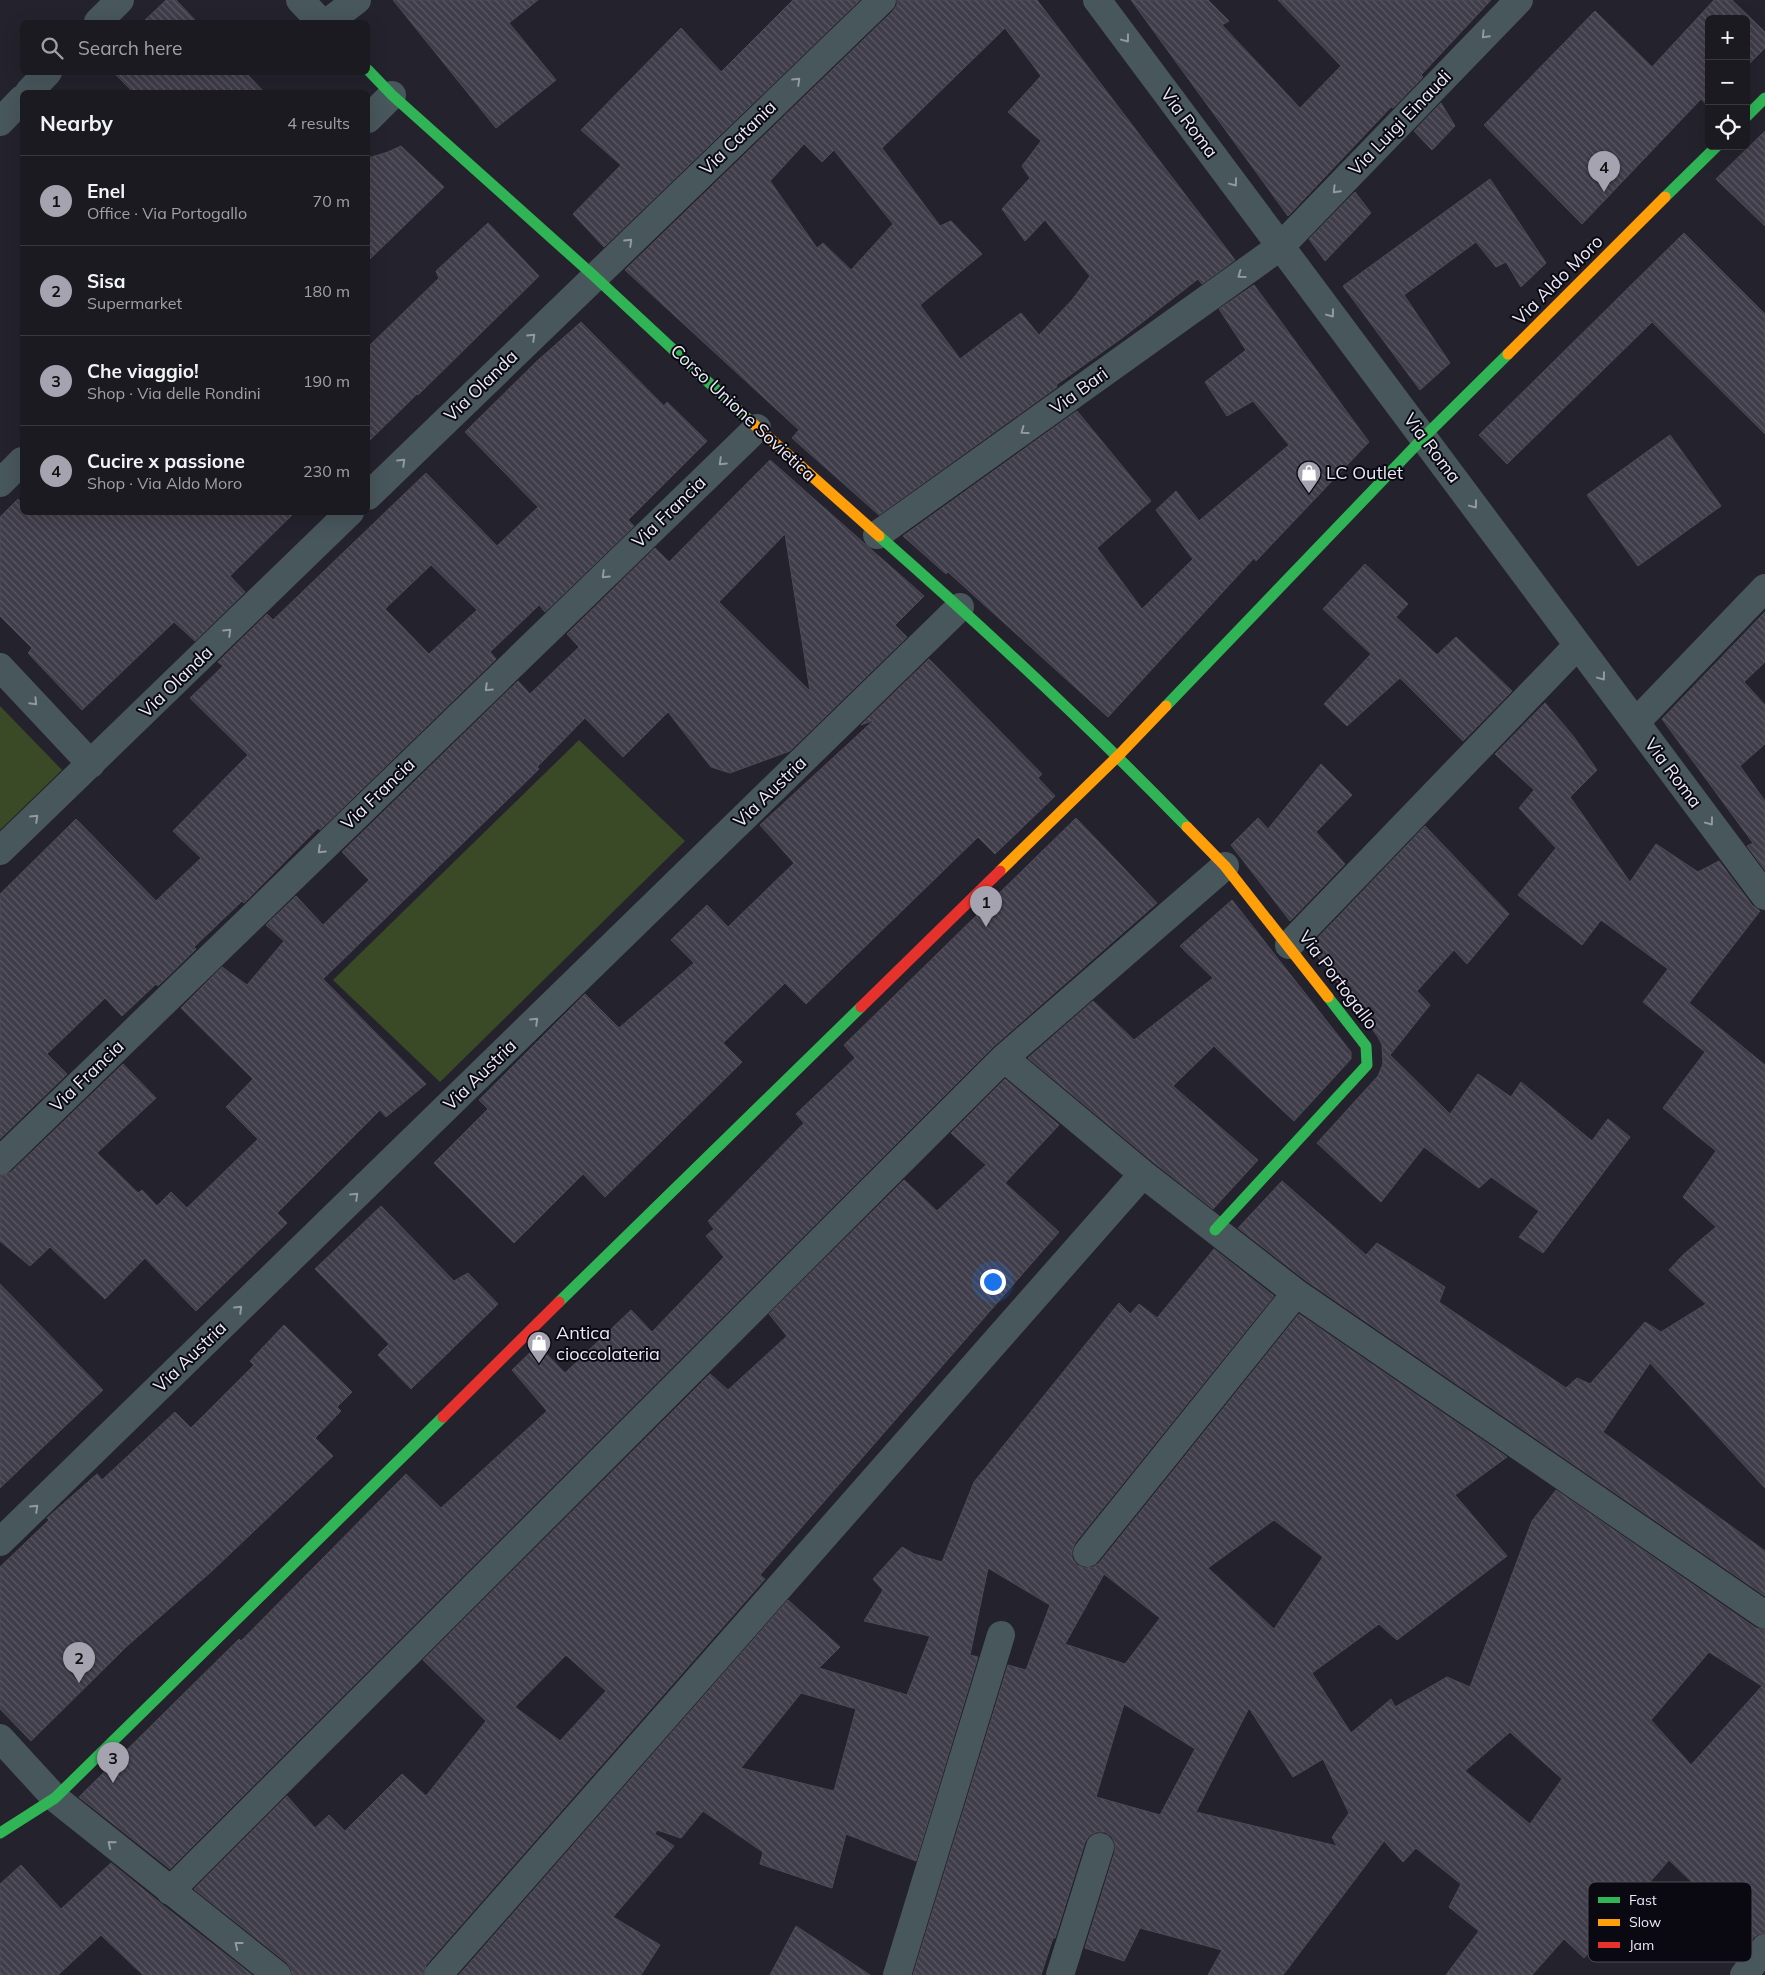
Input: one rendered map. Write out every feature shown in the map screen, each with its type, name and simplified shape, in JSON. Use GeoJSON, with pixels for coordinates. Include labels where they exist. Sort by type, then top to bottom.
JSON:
{"type":"FeatureCollection","features":[{"type":"Feature","properties":{"kind":"street"},"geometry":{"type":"LineString","coordinates":[[100,20],[120,0]]}},
{"type":"Feature","properties":{"kind":"street"},"geometry":{"type":"LineString","coordinates":[[300,0],[319,20]]}},
{"type":"Feature","properties":{"kind":"street"},"geometry":{"type":"LineString","coordinates":[[331,20],[357,0]]}},
{"type":"Feature","properties":{"kind":"street","name":"Via Catania"},"geometry":{"type":"LineString","coordinates":[[594,276],[882,0]]}},
{"type":"Feature","properties":{"kind":"street","name":"Via Roma"},"geometry":{"type":"LineString","coordinates":[[1097,0],[1764,891]]}},
{"type":"Feature","properties":{"kind":"street","name":"Via Luigi Einaudi"},"geometry":{"type":"LineString","coordinates":[[1281,246],[1519,0]]}},
{"type":"Feature","properties":{"kind":"street","name":"Corso Unione Sovietica"},"geometry":{"type":"LineString","coordinates":[[370,72],[392,95],[594,276],[756,428],[960,607],[1118,756]]}},
{"type":"Feature","properties":{"kind":"street"},"geometry":{"type":"LineString","coordinates":[[31,90],[45,75]]}},
{"type":"Feature","properties":{"kind":"street"},"geometry":{"type":"LineString","coordinates":[[370,117],[392,95]]}},
{"type":"Feature","properties":{"kind":"street"},"geometry":{"type":"LineString","coordinates":[[1750,113],[1765,98]]}},
{"type":"Feature","properties":{"kind":"street"},"geometry":{"type":"LineString","coordinates":[[0,122],[20,101]]}},
{"type":"Feature","properties":{"kind":"street","name":"Via Aldo Moro"},"geometry":{"type":"LineString","coordinates":[[0,1833],[55,1798],[724,1140],[1118,756],[1424,437],[1713,150]]}},
{"type":"Feature","properties":{"kind":"street","name":"Via Bari"},"geometry":{"type":"LineString","coordinates":[[877,535],[1281,246]]}},
{"type":"Feature","properties":{"kind":"street","name":"Via Olanda"},"geometry":{"type":"LineString","coordinates":[[370,494],[594,276]]}},
{"type":"Feature","properties":{"kind":"street","name":"Via Francia"},"geometry":{"type":"LineString","coordinates":[[0,1161],[756,428]]}},
{"type":"Feature","properties":{"kind":"street"},"geometry":{"type":"LineString","coordinates":[[0,483],[20,463]]}},
{"type":"Feature","properties":{"kind":"street","name":"Via Olanda"},"geometry":{"type":"LineString","coordinates":[[0,852],[347,515]]}},
{"type":"Feature","properties":{"kind":"street"},"geometry":{"type":"LineString","coordinates":[[1636,722],[1765,588]]}},
{"type":"Feature","properties":{"kind":"street","name":"Via Austria"},"geometry":{"type":"LineString","coordinates":[[0,1542],[960,607]]}},
{"type":"Feature","properties":{"kind":"street"},"geometry":{"type":"LineString","coordinates":[[1289,945],[1578,645]]}},
{"type":"Feature","properties":{"kind":"street"},"geometry":{"type":"LineString","coordinates":[[0,667],[91,764]]}},
{"type":"Feature","properties":{"kind":"street","name":"Via Portogallo"},"geometry":{"type":"LineString","coordinates":[[1118,756],[1225,866],[1289,945],[1366,1046],[1367,1065],[1215,1230]]}},
{"type":"Feature","properties":{"kind":"street"},"geometry":{"type":"LineString","coordinates":[[170,1891],[1004,1058],[1225,866]]}},
{"type":"Feature","properties":{"kind":"street"},"geometry":{"type":"LineString","coordinates":[[1004,1058],[1143,1174],[1296,1293],[1765,1615]]}},
{"type":"Feature","properties":{"kind":"street"},"geometry":{"type":"LineString","coordinates":[[438,1975],[1143,1174]]}},
{"type":"Feature","properties":{"kind":"street"},"geometry":{"type":"LineString","coordinates":[[1087,1553],[1296,1293]]}},
{"type":"Feature","properties":{"kind":"street"},"geometry":{"type":"LineString","coordinates":[[897,1975],[1002,1635]]}},
{"type":"Feature","properties":{"kind":"street"},"geometry":{"type":"LineString","coordinates":[[0,1738],[55,1798],[277,1975]]}},
{"type":"Feature","properties":{"kind":"street"},"geometry":{"type":"LineString","coordinates":[[1060,1975],[1100,1847]]}},
{"type":"Feature","properties":{"kind":"street"},"geometry":{"type":"LineString","coordinates":[[1744,1975],[1765,1948]]}},
{"type":"Feature","properties":{"kind":"green space"},"geometry":{"type":"Polygon","coordinates":[[[0,706],[62,770],[0,830],[0,706]]]}},
{"type":"Feature","properties":{"kind":"green space"},"geometry":{"type":"Polygon","coordinates":[[[579,740],[685,841],[440,1082],[333,980],[579,740]]]}},
{"type":"Feature","properties":{"kind":"building"},"geometry":{"type":"Polygon","coordinates":[[[166,0],[176,0],[195,20],[145,20],[166,0]]]}},
{"type":"Feature","properties":{"kind":"building"},"geometry":{"type":"Polygon","coordinates":[[[393,0],[538,0],[509,23],[556,80],[496,128],[393,0]]]}},
{"type":"Feature","properties":{"kind":"building"},"geometry":{"type":"Polygon","coordinates":[[[793,0],[860,0],[604,247],[573,214],[621,165],[581,130],[681,28],[721,72],[793,0]]]}},
{"type":"Feature","properties":{"kind":"building"},"geometry":{"type":"Polygon","coordinates":[[[897,0],[1037,0],[1235,260],[1202,284],[1198,279],[1122,338],[1056,385],[1057,387],[879,515],[792,438],[799,430],[625,270],[893,11],[897,5],[897,0]],[[1005,28],[882,148],[940,226],[951,221],[982,254],[920,305],[960,359],[1021,313],[1039,335],[1072,300],[1090,276],[1045,220],[1025,241],[1002,209],[1030,178],[1022,166],[1041,141],[1008,112],[1041,76],[1005,28]],[[804,144],[770,181],[817,248],[823,243],[851,270],[893,224],[834,150],[822,162],[804,144]]]}},
{"type":"Feature","properties":{"kind":"building"},"geometry":{"type":"Polygon","coordinates":[[[1131,0],[1208,0],[1229,21],[1222,25],[1300,108],[1341,66],[1278,0],[1491,0],[1421,75],[1423,77],[1393,108],[1391,107],[1288,216],[1131,0]]]}},
{"type":"Feature","properties":{"kind":"building"},"geometry":{"type":"Polygon","coordinates":[[[1714,0],[1732,0],[1747,15],[1705,15],[1705,103],[1701,99],[1582,224],[1484,125],[1595,11],[1652,67],[1714,0]]]}},
{"type":"Feature","properties":{"kind":"building"},"geometry":{"type":"Polygon","coordinates":[[[1750,17],[1765,32],[1765,48],[1750,63],[1750,17]]]}},
{"type":"Feature","properties":{"kind":"building"},"geometry":{"type":"Polygon","coordinates":[[[116,75],[248,75],[262,90],[131,90],[116,75]]]}},
{"type":"Feature","properties":{"kind":"building"},"geometry":{"type":"Polygon","coordinates":[[[1441,103],[1455,126],[1432,150],[1414,131],[1441,103]]]}},
{"type":"Feature","properties":{"kind":"building"},"geometry":{"type":"Polygon","coordinates":[[[1765,131],[1765,226],[1716,179],[1746,150],[1750,150],[1750,146],[1765,131]]]}},
{"type":"Feature","properties":{"kind":"building"},"geometry":{"type":"Polygon","coordinates":[[[401,146],[444,187],[370,259],[370,157],[401,146]]]}},
{"type":"Feature","properties":{"kind":"building"},"geometry":{"type":"Polygon","coordinates":[[[1490,179],[1546,263],[1521,287],[1506,262],[1496,267],[1476,242],[1404,295],[1450,363],[1420,390],[1343,286],[1490,179]]]}},
{"type":"Feature","properties":{"kind":"building"},"geometry":{"type":"Polygon","coordinates":[[[1355,192],[1371,213],[1325,261],[1309,239],[1355,192]]]}},
{"type":"Feature","properties":{"kind":"building"},"geometry":{"type":"Polygon","coordinates":[[[488,223],[539,276],[370,440],[370,345],[439,278],[436,271],[488,223]]]}},
{"type":"Feature","properties":{"kind":"building"},"geometry":{"type":"Polygon","coordinates":[[[1684,233],[1765,314],[1765,434],[1652,322],[1507,464],[1479,435],[1684,233]]]}},
{"type":"Feature","properties":{"kind":"building"},"geometry":{"type":"Polygon","coordinates":[[[1254,285],[1369,442],[1256,561],[1254,558],[1108,717],[948,572],[946,574],[903,536],[1077,411],[1151,501],[1097,548],[1142,609],[1193,559],[1156,510],[1176,491],[1199,521],[1289,445],[1253,401],[1227,416],[1205,382],[1246,350],[1219,309],[1254,285]]]}},
{"type":"Feature","properties":{"kind":"building"},"geometry":{"type":"Polygon","coordinates":[[[581,322],[664,406],[667,402],[707,441],[628,520],[634,526],[545,612],[539,605],[490,652],[496,659],[320,830],[318,828],[244,903],[242,901],[194,947],[196,949],[158,986],[156,984],[122,1016],[105,998],[47,1054],[67,1074],[0,1139],[0,894],[76,819],[156,901],[201,858],[173,831],[248,755],[190,698],[223,666],[218,662],[267,614],[273,620],[426,473],[497,546],[538,507],[465,432],[536,362],[581,322]],[[431,565],[385,609],[429,654],[477,610],[431,565]]]}},
{"type":"Feature","properties":{"kind":"building"},"geometry":{"type":"Polygon","coordinates":[[[1670,435],[1721,506],[1638,566],[1587,495],[1670,435]]]}},
{"type":"Feature","properties":{"kind":"building"},"geometry":{"type":"Polygon","coordinates":[[[770,460],[924,596],[895,625],[907,637],[790,751],[730,773],[711,767],[668,712],[623,757],[585,718],[537,767],[539,769],[323,979],[426,1084],[386,1117],[380,1110],[277,1213],[287,1223],[196,1311],[145,1258],[105,1299],[50,1247],[30,1266],[0,1241],[0,1176],[11,1172],[123,1064],[156,1098],[97,1153],[138,1193],[142,1190],[157,1206],[171,1192],[187,1208],[258,1139],[226,1107],[253,1079],[181,1008],[222,967],[247,985],[284,941],[266,925],[296,896],[323,925],[369,880],[342,852],[518,681],[530,694],[579,647],[567,634],[655,548],[669,562],[770,460]],[[785,534],[719,602],[810,691],[785,534]]]}},
{"type":"Feature","properties":{"kind":"building"},"geometry":{"type":"Polygon","coordinates":[[[18,499],[20,502],[20,515],[292,515],[230,576],[245,592],[195,641],[174,622],[82,710],[28,653],[32,648],[0,616],[0,517],[18,499]]]}},
{"type":"Feature","properties":{"kind":"building"},"geometry":{"type":"Polygon","coordinates":[[[1365,564],[1408,604],[1396,617],[1437,655],[1456,637],[1512,691],[1463,741],[1400,678],[1347,726],[1324,704],[1371,654],[1323,609],[1365,564]]]}},
{"type":"Feature","properties":{"kind":"building"},"geometry":{"type":"Polygon","coordinates":[[[1765,612],[1765,662],[1744,682],[1765,705],[1765,744],[1740,766],[1765,801],[1765,870],[1747,846],[1753,843],[1662,719],[1765,612]]]}},
{"type":"Feature","properties":{"kind":"building"},"geometry":{"type":"Polygon","coordinates":[[[929,659],[1042,774],[1038,778],[1055,796],[995,854],[978,837],[806,1004],[785,983],[723,1043],[742,1062],[605,1197],[583,1174],[514,1243],[434,1163],[488,1109],[479,1100],[585,994],[619,1028],[694,963],[671,940],[707,905],[728,927],[794,863],[760,825],[874,720],[861,725],[929,659]]]}},
{"type":"Feature","properties":{"kind":"building"},"geometry":{"type":"Polygon","coordinates":[[[1545,703],[1574,737],[1597,770],[1570,797],[1630,882],[1656,844],[1698,872],[1719,861],[1752,905],[1760,911],[1689,1003],[1765,1065],[1765,1488],[1650,1363],[1603,1432],[1765,1551],[1765,1596],[1305,1280],[1238,1228],[1282,1181],[1366,1255],[1377,1243],[1445,1287],[1439,1302],[1566,1388],[1577,1378],[1590,1384],[1645,1322],[1661,1332],[1706,1304],[1669,1270],[1684,1254],[1716,1227],[1683,1197],[1716,1151],[1663,1108],[1705,1052],[1643,1002],[1668,969],[1601,920],[1582,945],[1518,895],[1556,848],[1519,808],[1534,790],[1495,754],[1545,703]]]}},
{"type":"Feature","properties":{"kind":"building"},"geometry":{"type":"Polygon","coordinates":[[[1321,764],[1352,795],[1316,832],[1345,864],[1290,921],[1231,845],[1258,818],[1268,829],[1321,764]]]}},
{"type":"Feature","properties":{"kind":"building"},"geometry":{"type":"Polygon","coordinates":[[[1076,818],[1157,903],[993,1047],[170,1869],[79,1797],[239,1639],[241,1641],[406,1474],[441,1508],[547,1411],[512,1370],[538,1345],[565,1373],[631,1310],[652,1332],[724,1257],[706,1236],[714,1229],[708,1221],[804,1123],[796,1114],[855,1058],[844,1045],[1076,818]]]}},
{"type":"Feature","properties":{"kind":"building"},"geometry":{"type":"Polygon","coordinates":[[[1425,826],[1509,914],[1467,964],[1454,950],[1417,991],[1430,1005],[1390,1055],[1450,1114],[1478,1074],[1511,1097],[1521,1082],[1592,1141],[1608,1119],[1630,1137],[1543,1253],[1519,1237],[1539,1211],[1491,1177],[1479,1188],[1424,1147],[1381,1202],[1317,1143],[1378,1076],[1383,1064],[1382,1045],[1378,1037],[1310,946],[1425,826]]]}},
{"type":"Feature","properties":{"kind":"building"},"geometry":{"type":"Polygon","coordinates":[[[1232,900],[1351,1052],[1351,1059],[1294,1121],[1214,1046],[1173,1086],[1258,1160],[1213,1209],[1153,1162],[1028,1058],[1093,1001],[1134,1040],[1213,978],[1180,946],[1232,900]]]}},
{"type":"Feature","properties":{"kind":"building"},"geometry":{"type":"Polygon","coordinates":[[[1005,1079],[1059,1125],[1005,1183],[1059,1232],[760,1575],[765,1579],[426,1965],[423,1975],[292,1975],[287,1963],[194,1889],[287,1796],[315,1828],[329,1815],[345,1831],[402,1774],[426,1796],[486,1721],[423,1660],[710,1374],[728,1390],[787,1336],[769,1314],[904,1180],[937,1211],[986,1165],[951,1133],[1005,1079]],[[566,1655],[515,1707],[560,1741],[606,1691],[566,1655]]]}},
{"type":"Feature","properties":{"kind":"building"},"geometry":{"type":"Polygon","coordinates":[[[381,1206],[454,1281],[468,1273],[498,1304],[411,1389],[378,1355],[389,1344],[315,1269],[381,1206]]]}},
{"type":"Feature","properties":{"kind":"building"},"geometry":{"type":"Polygon","coordinates":[[[1214,1249],[1274,1296],[1075,1543],[1072,1558],[1077,1565],[1085,1568],[1093,1567],[1099,1563],[1299,1314],[1507,1457],[1455,1495],[1507,1556],[1397,1640],[1379,1624],[1312,1673],[1351,1733],[1391,1699],[1395,1707],[1447,1677],[1470,1687],[1532,1521],[1556,1490],[1756,1628],[1765,1630],[1765,1933],[1759,1934],[1752,1939],[1752,1882],[1692,1882],[1669,1860],[1650,1882],[1588,1882],[1588,1953],[1584,1958],[1564,1939],[1532,1975],[1446,1975],[1479,1931],[1449,1907],[1461,1884],[1416,1848],[1403,1862],[1384,1841],[1283,1975],[1208,1975],[1222,1950],[1140,1928],[1124,1961],[1085,1948],[1115,1851],[1112,1837],[1105,1832],[1097,1832],[1090,1835],[1085,1842],[1055,1938],[1053,1938],[1041,1975],[913,1975],[1008,1665],[1026,1670],[1050,1605],[988,1568],[970,1655],[978,1657],[916,1861],[846,1834],[832,1888],[760,1864],[763,1852],[703,1811],[681,1838],[657,1830],[655,1834],[674,1846],[613,1917],[660,1945],[641,1975],[459,1975],[788,1600],[840,1647],[819,1668],[907,1695],[930,1636],[864,1621],[883,1590],[873,1579],[902,1547],[914,1554],[942,1562],[974,1482],[1119,1303],[1130,1314],[1139,1304],[1157,1318],[1214,1249]],[[1274,1520],[1208,1568],[1274,1629],[1323,1557],[1274,1520]],[[1104,1574],[1065,1644],[1125,1664],[1160,1618],[1104,1574]],[[1709,1652],[1651,1720],[1691,1765],[1762,1686],[1709,1652]],[[801,1693],[741,1768],[834,1791],[856,1709],[801,1693]],[[1124,1704],[1096,1797],[1160,1815],[1195,1749],[1124,1704]],[[1249,1708],[1196,1812],[1337,1846],[1332,1837],[1349,1813],[1323,1759],[1293,1777],[1249,1708]],[[1510,1732],[1465,1771],[1530,1824],[1562,1779],[1510,1732]]]}},
{"type":"Feature","properties":{"kind":"building"},"geometry":{"type":"Polygon","coordinates":[[[0,1284],[103,1390],[0,1488],[0,1284]]]}},
{"type":"Feature","properties":{"kind":"building"},"geometry":{"type":"Polygon","coordinates":[[[284,1325],[352,1392],[337,1407],[341,1411],[315,1438],[333,1456],[213,1570],[126,1647],[31,1741],[0,1709],[0,1567],[49,1520],[47,1518],[97,1474],[102,1480],[175,1412],[191,1428],[254,1365],[250,1361],[284,1325]]]}},
{"type":"Feature","properties":{"kind":"building"},"geometry":{"type":"Polygon","coordinates":[[[111,1863],[252,1975],[143,1975],[101,1935],[58,1975],[0,1975],[0,1884],[21,1865],[61,1909],[111,1863]]]}},
{"type":"Feature","properties":{"kind":"building"},"geometry":{"type":"Polygon","coordinates":[[[796,1926],[870,1975],[770,1975],[796,1926]]]}},
{"type":"Feature","properties":{"kind":"traffic: fast"},"geometry":{"type":"LineString","coordinates":[[370,72],[392,95],[594,276],[749,420]]}},
{"type":"Feature","properties":{"kind":"traffic: fast"},"geometry":{"type":"LineString","coordinates":[[1750,113],[1765,98]]}},
{"type":"Feature","properties":{"kind":"traffic: fast"},"geometry":{"type":"LineString","coordinates":[[1665,197],[1713,150]]}},
{"type":"Feature","properties":{"kind":"traffic: fast"},"geometry":{"type":"LineString","coordinates":[[1166,706],[1424,437],[1508,354]]}},
{"type":"Feature","properties":{"kind":"traffic: fast"},"geometry":{"type":"LineString","coordinates":[[879,536],[1036,678],[1187,827]]}},
{"type":"Feature","properties":{"kind":"traffic: fast"},"geometry":{"type":"LineString","coordinates":[[1215,1230],[1367,1065],[1366,1046],[1328,997]]}},
{"type":"Feature","properties":{"kind":"traffic: fast"},"geometry":{"type":"LineString","coordinates":[[559,1302],[861,1007]]}},
{"type":"Feature","properties":{"kind":"traffic: fast"},"geometry":{"type":"LineString","coordinates":[[0,1833],[55,1798],[443,1417]]}},
{"type":"Feature","properties":{"kind":"traffic: slow"},"geometry":{"type":"LineString","coordinates":[[1508,354],[1665,197]]}},
{"type":"Feature","properties":{"kind":"traffic: slow"},"geometry":{"type":"LineString","coordinates":[[749,420],[879,536]]}},
{"type":"Feature","properties":{"kind":"traffic: slow"},"geometry":{"type":"LineString","coordinates":[[1000,871],[1118,756],[1166,706]]}},
{"type":"Feature","properties":{"kind":"traffic: slow"},"geometry":{"type":"LineString","coordinates":[[1187,827],[1225,866],[1328,997]]}},
{"type":"Feature","properties":{"kind":"traffic: jam"},"geometry":{"type":"LineString","coordinates":[[861,1007],[1000,871]]}},
{"type":"Feature","properties":{"kind":"traffic: jam"},"geometry":{"type":"LineString","coordinates":[[443,1417],[559,1302]]}},
{"type":"Feature","properties":{"kind":"place","name":"Cucire x passione"},"geometry":{"type":"Point","coordinates":[1604,192]}},
{"type":"Feature","properties":{"kind":"place","name":"LC Outlet"},"geometry":{"type":"Point","coordinates":[1309,494]}},
{"type":"Feature","properties":{"kind":"place","name":"Enel"},"geometry":{"type":"Point","coordinates":[986,927]}},
{"type":"Feature","properties":{"kind":"place","name":"Antica cioccolateria"},"geometry":{"type":"Point","coordinates":[539,1364]}},
{"type":"Feature","properties":{"kind":"place","name":"Sisa"},"geometry":{"type":"Point","coordinates":[79,1683]}},
{"type":"Feature","properties":{"kind":"place","name":"Che viaggio!"},"geometry":{"type":"Point","coordinates":[113,1783]}}]}
